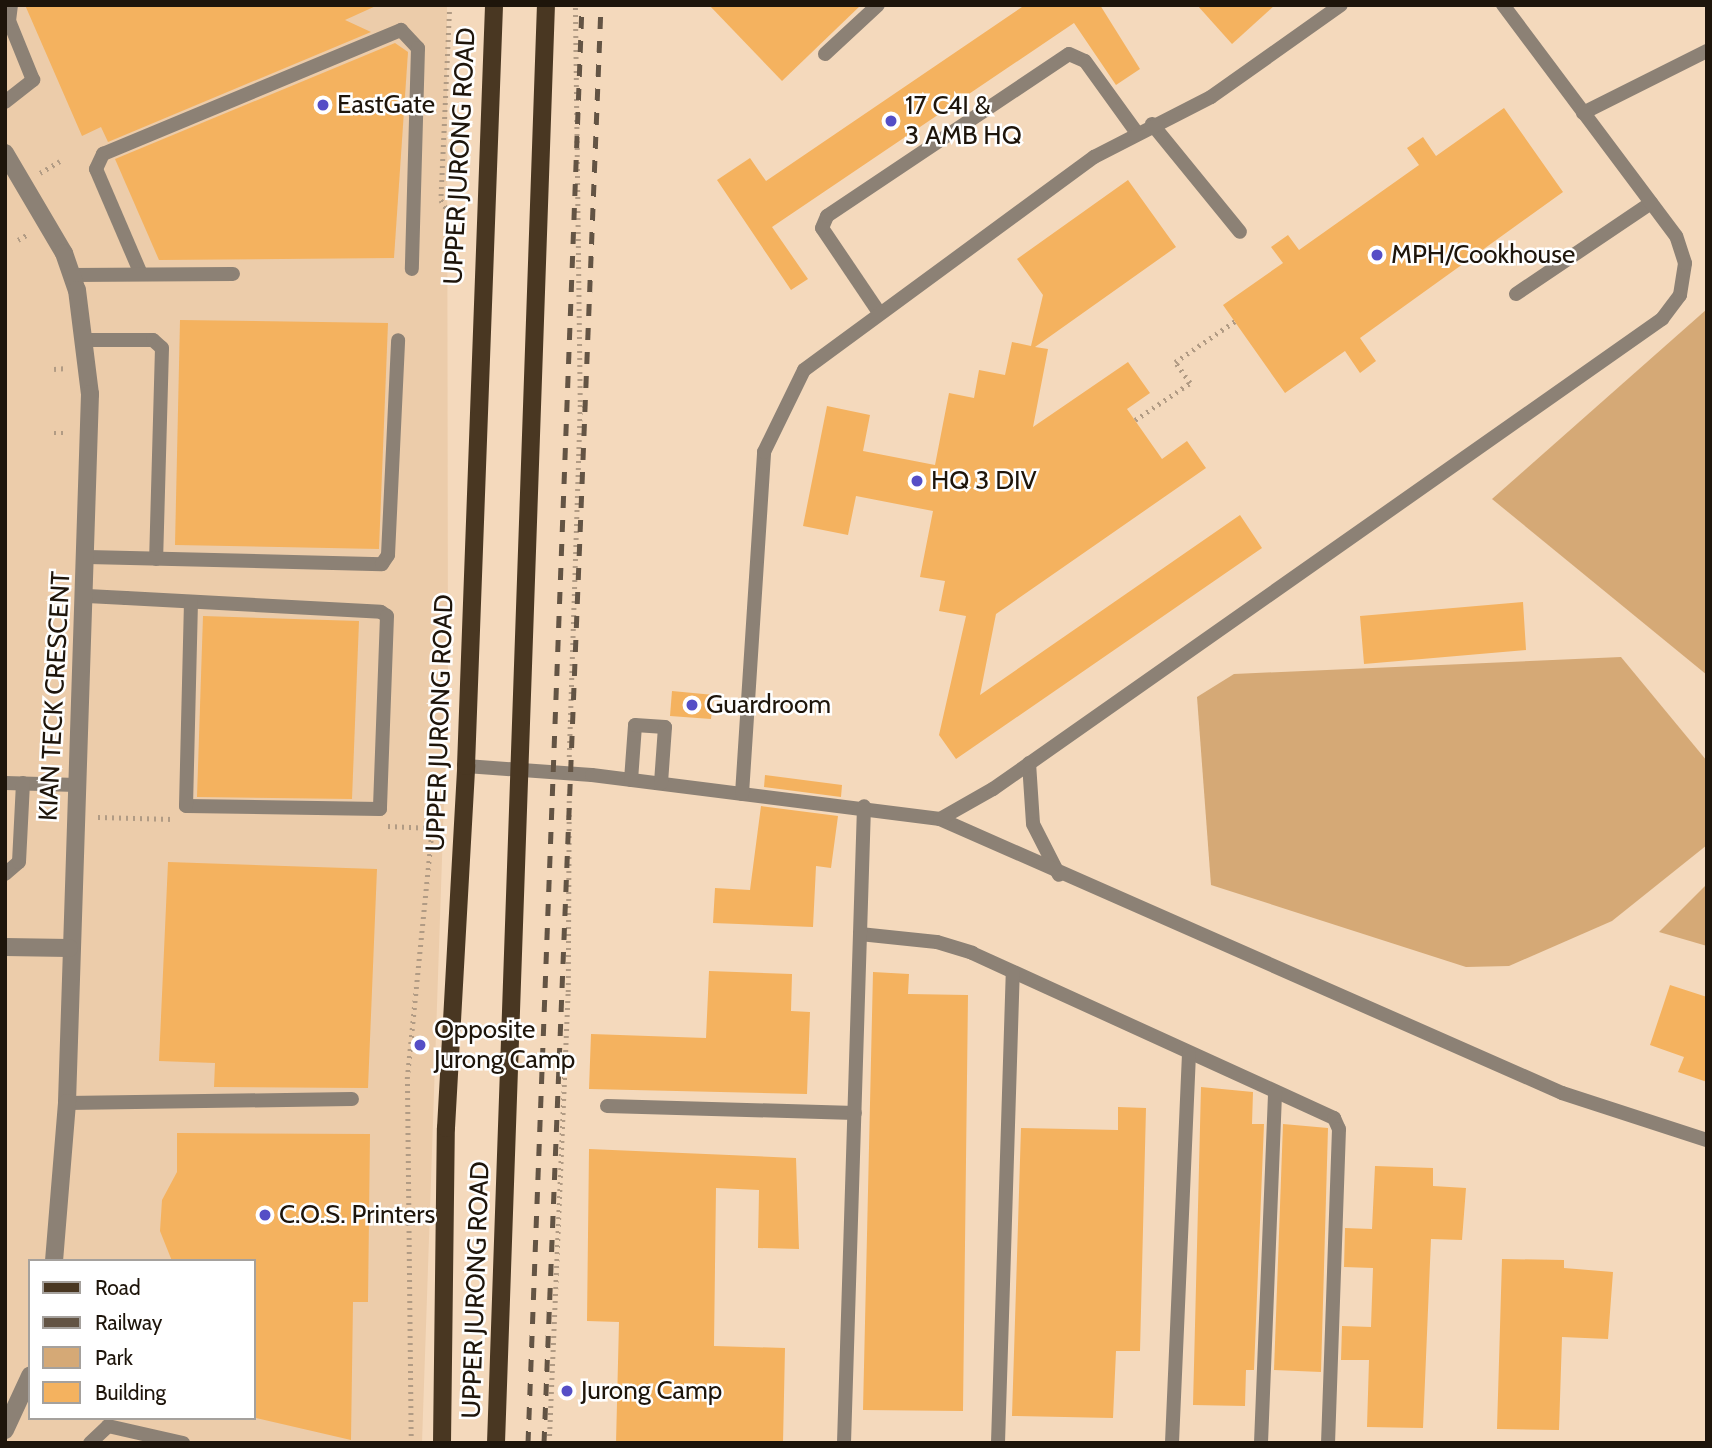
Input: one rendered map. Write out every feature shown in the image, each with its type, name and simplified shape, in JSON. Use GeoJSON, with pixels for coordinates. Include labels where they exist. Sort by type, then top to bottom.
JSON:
{"type":"FeatureCollection","features":[{"type":"Feature","properties":{"kind":"main road","name":"UPPER JURONG ROAD"},"geometry":{"type":"LineString","coordinates":[[442,1443],[446,1128],[466,766],[494,5]]}},
{"type":"Feature","properties":{"kind":"main road","name":"UPPER JURONG ROAD"},"geometry":{"type":"LineString","coordinates":[[496,1443],[522,771],[530,359],[546,5]]}},
{"type":"Feature","properties":{"kind":"street","name":"KIAN TECK CRESCENT"},"geometry":{"type":"LineString","coordinates":[[5,153],[50,221],[72,275],[90,394],[87,596],[69,948],[67,1103],[54,1259]]}},
{"type":"Feature","properties":{"kind":"street"},"geometry":{"type":"LineString","coordinates":[[5,947],[69,948]]}},
{"type":"Feature","properties":{"kind":"street"},"geometry":{"type":"LineString","coordinates":[[5,1430],[28,1380]]}},
{"type":"Feature","properties":{"kind":"lane"},"geometry":{"type":"LineString","coordinates":[[5,102],[33,80],[9,21],[11,5]]}},
{"type":"Feature","properties":{"kind":"lane"},"geometry":{"type":"LineString","coordinates":[[825,54],[878,5]]}},
{"type":"Feature","properties":{"kind":"lane"},"geometry":{"type":"LineString","coordinates":[[742,794],[764,452],[804,370],[878,311],[1137,132],[1211,97],[1340,5]]}},
{"type":"Feature","properties":{"kind":"lane"},"geometry":{"type":"LineString","coordinates":[[940,819],[1029,763],[1662,320],[1680,295],[1685,263],[1676,236],[1503,5]]}},
{"type":"Feature","properties":{"kind":"lane"},"geometry":{"type":"LineString","coordinates":[[141,274],[96,169],[103,154],[401,30],[418,48],[412,269]]}},
{"type":"Feature","properties":{"kind":"lane"},"geometry":{"type":"LineString","coordinates":[[1583,113],[1707,51]]}},
{"type":"Feature","properties":{"kind":"lane"},"geometry":{"type":"LineString","coordinates":[[878,311],[822,228],[827,216],[1069,54],[1081,56],[1137,132]]}},
{"type":"Feature","properties":{"kind":"lane"},"geometry":{"type":"LineString","coordinates":[[1152,124],[1240,232]]}},
{"type":"Feature","properties":{"kind":"lane"},"geometry":{"type":"LineString","coordinates":[[1516,294],[1651,203]]}},
{"type":"Feature","properties":{"kind":"lane"},"geometry":{"type":"LineString","coordinates":[[72,275],[233,274]]}},
{"type":"Feature","properties":{"kind":"lane"},"geometry":{"type":"LineString","coordinates":[[83,340],[153,340],[162,348],[156,559]]}},
{"type":"Feature","properties":{"kind":"lane"},"geometry":{"type":"LineString","coordinates":[[88,557],[382,564],[388,555],[398,340]]}},
{"type":"Feature","properties":{"kind":"lane"},"geometry":{"type":"LineString","coordinates":[[87,596],[191,602],[387,616],[380,809],[186,806],[191,602]]}},
{"type":"Feature","properties":{"kind":"lane"},"geometry":{"type":"LineString","coordinates":[[631,780],[635,725],[665,727],[661,783]]}},
{"type":"Feature","properties":{"kind":"lane"},"geometry":{"type":"LineString","coordinates":[[1029,763],[1032,824],[1059,875]]}},
{"type":"Feature","properties":{"kind":"lane"},"geometry":{"type":"LineString","coordinates":[[466,766],[661,783],[864,806],[940,819],[1059,875],[1327,986],[1562,1093],[1707,1140]]}},
{"type":"Feature","properties":{"kind":"lane"},"geometry":{"type":"LineString","coordinates":[[5,783],[77,785]]}},
{"type":"Feature","properties":{"kind":"lane"},"geometry":{"type":"LineString","coordinates":[[5,874],[19,862],[23,783]]}},
{"type":"Feature","properties":{"kind":"lane"},"geometry":{"type":"LineString","coordinates":[[844,1443],[864,806]]}},
{"type":"Feature","properties":{"kind":"lane"},"geometry":{"type":"LineString","coordinates":[[860,934],[948,943],[1334,1118],[1339,1129],[1328,1443]]}},
{"type":"Feature","properties":{"kind":"lane"},"geometry":{"type":"LineString","coordinates":[[998,1443],[1013,972]]}},
{"type":"Feature","properties":{"kind":"lane"},"geometry":{"type":"LineString","coordinates":[[1172,1443],[1189,1053]]}},
{"type":"Feature","properties":{"kind":"lane"},"geometry":{"type":"LineString","coordinates":[[1261,1443],[1275,1092]]}},
{"type":"Feature","properties":{"kind":"lane"},"geometry":{"type":"LineString","coordinates":[[67,1103],[352,1099]]}},
{"type":"Feature","properties":{"kind":"lane"},"geometry":{"type":"LineString","coordinates":[[607,1106],[855,1113]]}},
{"type":"Feature","properties":{"kind":"lane"},"geometry":{"type":"LineString","coordinates":[[90,1443],[108,1426],[183,1443]]}},
{"type":"Feature","properties":{"kind":"path"},"geometry":{"type":"LineString","coordinates":[[450,5],[441,200],[456,224]]}},
{"type":"Feature","properties":{"kind":"path"},"geometry":{"type":"LineString","coordinates":[[549,1443],[568,992],[569,775],[580,402],[575,5]]}},
{"type":"Feature","properties":{"kind":"path"},"geometry":{"type":"LineString","coordinates":[[1135,420],[1190,383],[1175,362],[1235,321]]}},
{"type":"Feature","properties":{"kind":"path"},"geometry":{"type":"LineString","coordinates":[[76,817],[125,817]]}},
{"type":"Feature","properties":{"kind":"path"},"geometry":{"type":"LineString","coordinates":[[411,1443],[407,1079],[432,828],[445,829]]}},
{"type":"Feature","properties":{"kind":"shaded area"},"geometry":{"type":"Polygon","coordinates":[[[5,5],[447,5],[448,684],[422,1443],[5,1443],[5,5]]]}},
{"type":"Feature","properties":{"kind":"green space"},"geometry":{"type":"Polygon","coordinates":[[[1707,309],[1707,675],[1492,499],[1707,309]]]}},
{"type":"Feature","properties":{"kind":"green space"},"geometry":{"type":"Polygon","coordinates":[[[1621,657],[1707,761],[1707,845],[1612,921],[1509,966],[1466,967],[1211,885],[1197,697],[1234,674],[1621,657]]]}},
{"type":"Feature","properties":{"kind":"green space"},"geometry":{"type":"Polygon","coordinates":[[[1707,884],[1707,946],[1659,932],[1707,884]]]}},
{"type":"Feature","properties":{"kind":"building"},"geometry":{"type":"Polygon","coordinates":[[[25,5],[378,5],[345,20],[371,32],[108,142],[101,127],[82,136],[25,5]]]}},
{"type":"Feature","properties":{"kind":"building"},"geometry":{"type":"Polygon","coordinates":[[[709,5],[861,5],[782,81],[709,5]]]}},
{"type":"Feature","properties":{"kind":"building","name":"17 C4I & 3 AMB HQ"},"geometry":{"type":"Polygon","coordinates":[[[1025,5],[1100,5],[1140,69],[1116,85],[1074,23],[772,227],[808,279],[791,290],[717,180],[750,158],[766,181],[1025,5]]]}},
{"type":"Feature","properties":{"kind":"building"},"geometry":{"type":"Polygon","coordinates":[[[1197,5],[1275,5],[1232,44],[1197,5]]]}},
{"type":"Feature","properties":{"kind":"building","name":"EastGate"},"geometry":{"type":"Polygon","coordinates":[[[395,43],[408,52],[394,258],[159,260],[115,159],[395,43]]]}},
{"type":"Feature","properties":{"kind":"building","name":"MPH/Cookhouse"},"geometry":{"type":"Polygon","coordinates":[[[1504,108],[1563,192],[1360,338],[1376,361],[1360,373],[1345,351],[1285,393],[1223,305],[1283,263],[1271,247],[1288,235],[1299,250],[1419,165],[1407,148],[1423,137],[1436,156],[1504,108]]]}},
{"type":"Feature","properties":{"kind":"building"},"geometry":{"type":"Polygon","coordinates":[[[1128,180],[1176,247],[1035,347],[1048,349],[1033,427],[1128,362],[1150,393],[1127,409],[1162,459],[1187,441],[1206,468],[996,614],[980,695],[1240,515],[1262,548],[956,759],[939,735],[966,616],[939,611],[945,581],[920,577],[933,511],[856,496],[848,535],[803,526],[827,406],[870,415],[863,451],[935,465],[949,393],[974,398],[979,370],[1005,375],[1012,342],[1031,346],[1043,295],[1017,259],[1128,180]]]}},
{"type":"Feature","properties":{"kind":"building"},"geometry":{"type":"Polygon","coordinates":[[[180,320],[388,323],[379,549],[175,545],[180,320]]]}},
{"type":"Feature","properties":{"kind":"building"},"geometry":{"type":"Polygon","coordinates":[[[1523,602],[1526,650],[1364,664],[1360,616],[1523,602]]]}},
{"type":"Feature","properties":{"kind":"building"},"geometry":{"type":"Polygon","coordinates":[[[203,616],[359,621],[352,799],[197,797],[203,616]]]}},
{"type":"Feature","properties":{"kind":"building","name":"Guardroom"},"geometry":{"type":"Polygon","coordinates":[[[672,691],[714,695],[711,719],[670,716],[672,691]]]}},
{"type":"Feature","properties":{"kind":"building"},"geometry":{"type":"Polygon","coordinates":[[[765,775],[842,785],[841,797],[764,787],[765,775]]]}},
{"type":"Feature","properties":{"kind":"building"},"geometry":{"type":"Polygon","coordinates":[[[761,806],[838,816],[831,868],[816,866],[813,927],[713,923],[715,888],[750,890],[761,806]]]}},
{"type":"Feature","properties":{"kind":"building"},"geometry":{"type":"Polygon","coordinates":[[[168,862],[377,869],[368,1088],[214,1087],[215,1063],[159,1061],[168,862]]]}},
{"type":"Feature","properties":{"kind":"building"},"geometry":{"type":"Polygon","coordinates":[[[709,971],[792,974],[791,1011],[810,1012],[807,1094],[589,1089],[591,1034],[706,1038],[709,971]]]}},
{"type":"Feature","properties":{"kind":"building"},"geometry":{"type":"Polygon","coordinates":[[[873,972],[909,974],[908,994],[968,995],[963,1411],[863,1410],[873,972]]]}},
{"type":"Feature","properties":{"kind":"building"},"geometry":{"type":"Polygon","coordinates":[[[1670,985],[1707,997],[1707,1082],[1678,1072],[1684,1057],[1650,1045],[1670,985]]]}},
{"type":"Feature","properties":{"kind":"building"},"geometry":{"type":"Polygon","coordinates":[[[1201,1087],[1253,1092],[1252,1124],[1264,1124],[1254,1370],[1246,1370],[1245,1406],[1193,1405],[1201,1087]]]}},
{"type":"Feature","properties":{"kind":"building"},"geometry":{"type":"Polygon","coordinates":[[[1118,1107],[1146,1108],[1140,1351],[1116,1351],[1113,1418],[1012,1416],[1021,1128],[1118,1130],[1118,1107]]]}},
{"type":"Feature","properties":{"kind":"building"},"geometry":{"type":"Polygon","coordinates":[[[1283,1124],[1328,1128],[1321,1372],[1274,1370],[1283,1124]]]}},
{"type":"Feature","properties":{"kind":"building","name":"C.O.S. Printers"},"geometry":{"type":"Polygon","coordinates":[[[177,1133],[370,1134],[368,1302],[353,1302],[351,1440],[256,1418],[256,1259],[171,1259],[160,1231],[162,1200],[177,1172],[177,1133]]]}},
{"type":"Feature","properties":{"kind":"building"},"geometry":{"type":"Polygon","coordinates":[[[589,1149],[796,1158],[799,1249],[758,1248],[759,1190],[716,1188],[714,1346],[785,1348],[783,1443],[616,1443],[619,1322],[587,1321],[589,1149]]]}},
{"type":"Feature","properties":{"kind":"building"},"geometry":{"type":"Polygon","coordinates":[[[1375,1166],[1433,1168],[1433,1186],[1466,1188],[1462,1240],[1431,1239],[1423,1428],[1367,1427],[1369,1360],[1341,1360],[1342,1326],[1371,1327],[1373,1268],[1344,1267],[1345,1228],[1372,1229],[1375,1166]]]}},
{"type":"Feature","properties":{"kind":"building"},"geometry":{"type":"Polygon","coordinates":[[[1502,1259],[1564,1260],[1564,1268],[1613,1272],[1608,1339],[1562,1337],[1559,1430],[1497,1429],[1502,1259]]]}},
{"type":"Feature","properties":{"kind":"railway"},"geometry":{"type":"LineString","coordinates":[[528,1443],[582,5]]}},
{"type":"Feature","properties":{"kind":"railway"},"geometry":{"type":"LineString","coordinates":[[544,1443],[601,5]]}},
{"type":"Feature","properties":{"kind":"place","name":"EastGate"},"geometry":{"type":"Point","coordinates":[323,105]}},
{"type":"Feature","properties":{"kind":"place","name":"17 C4I & 3 AMB HQ"},"geometry":{"type":"Point","coordinates":[891,121]}},
{"type":"Feature","properties":{"kind":"place","name":"MPH/Cookhouse"},"geometry":{"type":"Point","coordinates":[1377,255]}},
{"type":"Feature","properties":{"kind":"place","name":"HQ 3 DIV"},"geometry":{"type":"Point","coordinates":[917,481]}},
{"type":"Feature","properties":{"kind":"place","name":"Guardroom"},"geometry":{"type":"Point","coordinates":[692,705]}},
{"type":"Feature","properties":{"kind":"place","name":"Opposite Jurong Camp"},"geometry":{"type":"Point","coordinates":[420,1045]}},
{"type":"Feature","properties":{"kind":"place","name":"C.O.S. Printers"},"geometry":{"type":"Point","coordinates":[265,1215]}},
{"type":"Feature","properties":{"kind":"place","name":"Jurong Camp"},"geometry":{"type":"Point","coordinates":[567,1391]}}]}
